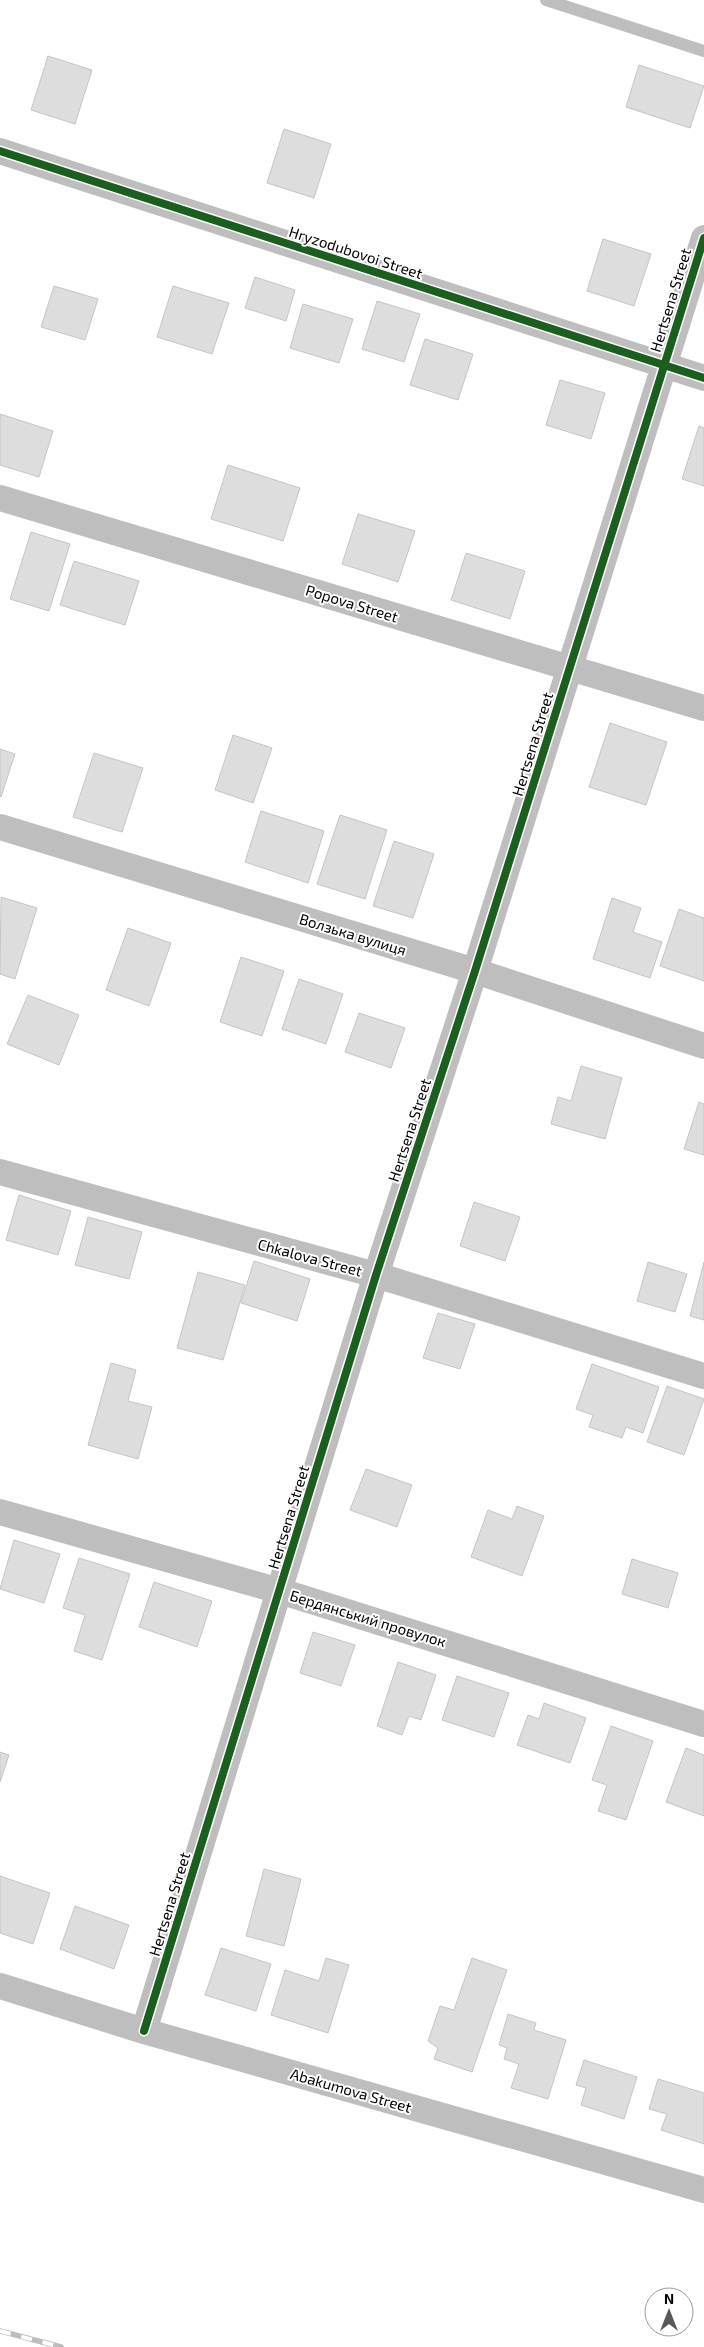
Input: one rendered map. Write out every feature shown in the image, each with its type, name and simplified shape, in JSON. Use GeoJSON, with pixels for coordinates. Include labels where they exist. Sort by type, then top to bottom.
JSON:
{"type":"FeatureCollection","features":[{"type":"Feature","properties":{"kind":"street","name":"Hryzodubovoi Street"},"geometry":{"type":"LineString","coordinates":[[0,151],[704,378]]}},
{"type":"Feature","properties":{"kind":"street","name":"Hertsena Street"},"geometry":{"type":"LineString","coordinates":[[144,2032],[376,1275],[475,971],[704,238]]}},
{"type":"Feature","properties":{"kind":"street","name":"Popova Street"},"geometry":{"type":"LineString","coordinates":[[0,498],[704,708]]}},
{"type":"Feature","properties":{"kind":"street","name":"Волзька вулиця"},"geometry":{"type":"LineString","coordinates":[[0,827],[475,971],[704,1046]]}},
{"type":"Feature","properties":{"kind":"street","name":"Chkalova Street"},"geometry":{"type":"LineString","coordinates":[[0,1172],[376,1275],[704,1376]]}},
{"type":"Feature","properties":{"kind":"street","name":"Бердянський провулок"},"geometry":{"type":"LineString","coordinates":[[0,1512],[280,1591],[704,1724]]}},
{"type":"Feature","properties":{"kind":"street","name":"Abakumova Street"},"geometry":{"type":"LineString","coordinates":[[0,1986],[144,2032],[704,2190]]}},
{"type":"Feature","properties":{"kind":"lane"},"geometry":{"type":"LineString","coordinates":[[546,0],[704,51]]}},
{"type":"Feature","properties":{"kind":"building"},"geometry":{"type":"Polygon","coordinates":[[[48,56],[92,70],[75,124],[31,110],[48,56]]]}},
{"type":"Feature","properties":{"kind":"building"},"geometry":{"type":"Polygon","coordinates":[[[639,65],[704,86],[690,128],[626,107],[639,65]]]}},
{"type":"Feature","properties":{"kind":"building"},"geometry":{"type":"Polygon","coordinates":[[[284,129],[331,144],[314,198],[267,183],[284,129]]]}},
{"type":"Feature","properties":{"kind":"building"},"geometry":{"type":"Polygon","coordinates":[[[603,239],[651,254],[634,306],[587,291],[603,239]]]}},
{"type":"Feature","properties":{"kind":"building"},"geometry":{"type":"Polygon","coordinates":[[[255,277],[295,290],[286,321],[245,308],[255,277]]]}},
{"type":"Feature","properties":{"kind":"building"},"geometry":{"type":"Polygon","coordinates":[[[54,286],[98,299],[85,340],[41,327],[54,286]]]}},
{"type":"Feature","properties":{"kind":"building"},"geometry":{"type":"Polygon","coordinates":[[[173,286],[229,303],[212,354],[157,337],[173,286]]]}},
{"type":"Feature","properties":{"kind":"building"},"geometry":{"type":"Polygon","coordinates":[[[377,301],[420,314],[404,362],[362,349],[377,301]]]}},
{"type":"Feature","properties":{"kind":"building"},"geometry":{"type":"Polygon","coordinates":[[[303,304],[353,319],[339,363],[290,348],[303,304]]]}},
{"type":"Feature","properties":{"kind":"building"},"geometry":{"type":"Polygon","coordinates":[[[425,339],[473,354],[458,400],[410,385],[425,339]]]}},
{"type":"Feature","properties":{"kind":"building"},"geometry":{"type":"Polygon","coordinates":[[[560,380],[605,393],[591,439],[546,425],[560,380]]]}},
{"type":"Feature","properties":{"kind":"building"},"geometry":{"type":"Polygon","coordinates":[[[0,414],[53,431],[39,477],[0,465],[0,414]]]}},
{"type":"Feature","properties":{"kind":"building"},"geometry":{"type":"Polygon","coordinates":[[[699,426],[704,428],[704,486],[682,479],[699,426]]]}},
{"type":"Feature","properties":{"kind":"building"},"geometry":{"type":"Polygon","coordinates":[[[228,465],[300,488],[283,541],[211,519],[228,465]]]}},
{"type":"Feature","properties":{"kind":"building"},"geometry":{"type":"Polygon","coordinates":[[[358,514],[415,531],[398,582],[342,564],[358,514]]]}},
{"type":"Feature","properties":{"kind":"building"},"geometry":{"type":"Polygon","coordinates":[[[31,532],[70,544],[49,611],[10,599],[31,532]]]}},
{"type":"Feature","properties":{"kind":"building"},"geometry":{"type":"Polygon","coordinates":[[[466,553],[525,571],[510,619],[451,600],[466,553]]]}},
{"type":"Feature","properties":{"kind":"building"},"geometry":{"type":"Polygon","coordinates":[[[74,561],[139,581],[125,625],[60,605],[74,561]]]}},
{"type":"Feature","properties":{"kind":"building"},"geometry":{"type":"Polygon","coordinates":[[[610,723],[667,742],[646,805],[589,787],[610,723]]]}},
{"type":"Feature","properties":{"kind":"building"},"geometry":{"type":"Polygon","coordinates":[[[233,735],[272,748],[253,803],[215,790],[233,735]]]}},
{"type":"Feature","properties":{"kind":"building"},"geometry":{"type":"Polygon","coordinates":[[[0,749],[15,754],[1,797],[0,796],[0,749]]]}},
{"type":"Feature","properties":{"kind":"building"},"geometry":{"type":"Polygon","coordinates":[[[94,753],[143,768],[122,832],[73,817],[94,753]]]}},
{"type":"Feature","properties":{"kind":"building"},"geometry":{"type":"Polygon","coordinates":[[[261,811],[324,831],[308,883],[245,862],[261,811]]]}},
{"type":"Feature","properties":{"kind":"building"},"geometry":{"type":"Polygon","coordinates":[[[340,815],[387,830],[365,899],[317,884],[340,815]]]}},
{"type":"Feature","properties":{"kind":"building"},"geometry":{"type":"Polygon","coordinates":[[[394,841],[434,854],[413,918],[373,906],[394,841]]]}},
{"type":"Feature","properties":{"kind":"building"},"geometry":{"type":"Polygon","coordinates":[[[1,897],[37,908],[15,979],[0,974],[1,897]]]}},
{"type":"Feature","properties":{"kind":"building"},"geometry":{"type":"Polygon","coordinates":[[[612,898],[641,908],[633,932],[662,942],[650,978],[593,959],[612,898]]]}},
{"type":"Feature","properties":{"kind":"building"},"geometry":{"type":"Polygon","coordinates":[[[679,909],[704,918],[704,981],[660,966],[679,909]]]}},
{"type":"Feature","properties":{"kind":"building"},"geometry":{"type":"Polygon","coordinates":[[[128,928],[171,943],[149,1006],[106,990],[128,928]]]}},
{"type":"Feature","properties":{"kind":"building"},"geometry":{"type":"Polygon","coordinates":[[[241,957],[284,971],[262,1036],[220,1022],[241,957]]]}},
{"type":"Feature","properties":{"kind":"building"},"geometry":{"type":"Polygon","coordinates":[[[299,979],[343,994],[326,1044],[282,1029],[299,979]]]}},
{"type":"Feature","properties":{"kind":"building"},"geometry":{"type":"Polygon","coordinates":[[[28,995],[79,1015],[59,1065],[7,1044],[28,995]]]}},
{"type":"Feature","properties":{"kind":"building"},"geometry":{"type":"Polygon","coordinates":[[[359,1013],[405,1028],[391,1068],[345,1052],[359,1013]]]}},
{"type":"Feature","properties":{"kind":"building"},"geometry":{"type":"Polygon","coordinates":[[[581,1066],[622,1078],[605,1139],[551,1124],[558,1097],[571,1101],[581,1066]]]}},
{"type":"Feature","properties":{"kind":"building"},"geometry":{"type":"Polygon","coordinates":[[[699,1102],[704,1104],[704,1155],[684,1149],[699,1102]]]}},
{"type":"Feature","properties":{"kind":"building"},"geometry":{"type":"Polygon","coordinates":[[[19,1195],[71,1211],[58,1255],[6,1240],[19,1195]]]}},
{"type":"Feature","properties":{"kind":"building"},"geometry":{"type":"Polygon","coordinates":[[[474,1202],[520,1217],[505,1261],[460,1246],[474,1202]]]}},
{"type":"Feature","properties":{"kind":"building"},"geometry":{"type":"Polygon","coordinates":[[[88,1217],[142,1232],[129,1279],[75,1265],[88,1217]]]}},
{"type":"Feature","properties":{"kind":"building"},"geometry":{"type":"Polygon","coordinates":[[[254,1261],[310,1279],[297,1321],[241,1303],[254,1261]]]}},
{"type":"Feature","properties":{"kind":"building"},"geometry":{"type":"Polygon","coordinates":[[[648,1262],[687,1274],[675,1312],[637,1301],[648,1262]]]}},
{"type":"Feature","properties":{"kind":"building"},"geometry":{"type":"Polygon","coordinates":[[[704,1262],[704,1320],[690,1316],[704,1262]]]}},
{"type":"Feature","properties":{"kind":"building"},"geometry":{"type":"Polygon","coordinates":[[[198,1272],[245,1285],[223,1360],[177,1348],[198,1272]]]}},
{"type":"Feature","properties":{"kind":"building"},"geometry":{"type":"Polygon","coordinates":[[[438,1313],[475,1324],[460,1369],[423,1358],[438,1313]]]}},
{"type":"Feature","properties":{"kind":"building"},"geometry":{"type":"Polygon","coordinates":[[[111,1363],[136,1370],[128,1401],[152,1407],[138,1459],[88,1445],[111,1363]]]}},
{"type":"Feature","properties":{"kind":"building"},"geometry":{"type":"Polygon","coordinates":[[[592,1364],[659,1387],[643,1433],[626,1427],[622,1438],[589,1427],[593,1415],[576,1409],[592,1364]]]}},
{"type":"Feature","properties":{"kind":"building"},"geometry":{"type":"Polygon","coordinates":[[[667,1386],[704,1399],[684,1455],[647,1442],[667,1386]]]}},
{"type":"Feature","properties":{"kind":"building"},"geometry":{"type":"Polygon","coordinates":[[[366,1469],[412,1485],[397,1527],[350,1510],[366,1469]]]}},
{"type":"Feature","properties":{"kind":"building"},"geometry":{"type":"Polygon","coordinates":[[[517,1506],[544,1516],[522,1576],[471,1557],[488,1510],[512,1519],[517,1506]]]}},
{"type":"Feature","properties":{"kind":"building"},"geometry":{"type":"Polygon","coordinates":[[[14,1540],[60,1554],[44,1603],[0,1589],[14,1540]]]}},
{"type":"Feature","properties":{"kind":"building"},"geometry":{"type":"Polygon","coordinates":[[[79,1558],[130,1574],[102,1660],[74,1651],[85,1615],[63,1608],[79,1558]]]}},
{"type":"Feature","properties":{"kind":"building"},"geometry":{"type":"Polygon","coordinates":[[[632,1559],[678,1573],[668,1608],[622,1594],[632,1559]]]}},
{"type":"Feature","properties":{"kind":"building"},"geometry":{"type":"Polygon","coordinates":[[[154,1582],[212,1601],[197,1647],[139,1627],[154,1582]]]}},
{"type":"Feature","properties":{"kind":"building"},"geometry":{"type":"Polygon","coordinates":[[[313,1632],[355,1645],[341,1686],[300,1673],[313,1632]]]}},
{"type":"Feature","properties":{"kind":"building"},"geometry":{"type":"Polygon","coordinates":[[[398,1662],[436,1675],[421,1720],[409,1716],[402,1735],[377,1726],[398,1662]]]}},
{"type":"Feature","properties":{"kind":"building"},"geometry":{"type":"Polygon","coordinates":[[[457,1676],[509,1693],[494,1737],[442,1720],[457,1676]]]}},
{"type":"Feature","properties":{"kind":"building"},"geometry":{"type":"Polygon","coordinates":[[[544,1703],[586,1718],[570,1763],[517,1745],[528,1715],[539,1719],[544,1703]]]}},
{"type":"Feature","properties":{"kind":"building"},"geometry":{"type":"Polygon","coordinates":[[[611,1726],[653,1741],[626,1820],[598,1811],[607,1785],[592,1780],[611,1726]]]}},
{"type":"Feature","properties":{"kind":"building"},"geometry":{"type":"Polygon","coordinates":[[[686,1748],[704,1755],[704,1816],[666,1802],[686,1748]]]}},
{"type":"Feature","properties":{"kind":"building"},"geometry":{"type":"Polygon","coordinates":[[[0,1752],[9,1755],[0,1782],[0,1752]]]}},
{"type":"Feature","properties":{"kind":"building"},"geometry":{"type":"Polygon","coordinates":[[[264,1869],[301,1879],[284,1946],[246,1936],[264,1869]]]}},
{"type":"Feature","properties":{"kind":"building"},"geometry":{"type":"Polygon","coordinates":[[[0,1876],[50,1893],[33,1944],[0,1933],[0,1876]]]}},
{"type":"Feature","properties":{"kind":"building"},"geometry":{"type":"Polygon","coordinates":[[[75,1906],[129,1925],[114,1969],[60,1949],[75,1906]]]}},
{"type":"Feature","properties":{"kind":"building"},"geometry":{"type":"Polygon","coordinates":[[[221,1948],[271,1964],[256,2011],[205,1995],[221,1948]]]}},
{"type":"Feature","properties":{"kind":"building"},"geometry":{"type":"Polygon","coordinates":[[[326,1958],[349,1965],[328,2033],[271,2015],[285,1970],[319,1981],[326,1958]]]}},
{"type":"Feature","properties":{"kind":"building"},"geometry":{"type":"Polygon","coordinates":[[[472,1958],[507,1970],[472,2072],[434,2059],[438,2048],[428,2041],[440,2006],[454,2010],[472,1958]]]}},
{"type":"Feature","properties":{"kind":"building"},"geometry":{"type":"Polygon","coordinates":[[[508,2014],[536,2023],[534,2030],[566,2040],[548,2099],[511,2088],[519,2064],[504,2059],[507,2048],[499,2045],[508,2014]]]}},
{"type":"Feature","properties":{"kind":"building"},"geometry":{"type":"Polygon","coordinates":[[[584,2060],[637,2077],[624,2119],[581,2105],[586,2088],[576,2085],[584,2060]]]}},
{"type":"Feature","properties":{"kind":"building"},"geometry":{"type":"Polygon","coordinates":[[[658,2079],[704,2093],[704,2144],[661,2130],[667,2114],[649,2109],[658,2079]]]}},
{"type":"Feature","properties":{"kind":"railway"},"geometry":{"type":"LineString","coordinates":[[0,2331],[61,2347]]}},
{"type":"Feature","properties":{"kind":"cycle path"},"geometry":{"type":"LineString","coordinates":[[0,151],[704,378]]}},
{"type":"Feature","properties":{"kind":"cycle path"},"geometry":{"type":"LineString","coordinates":[[144,2031],[376,1275],[475,971],[704,238]]}}]}
